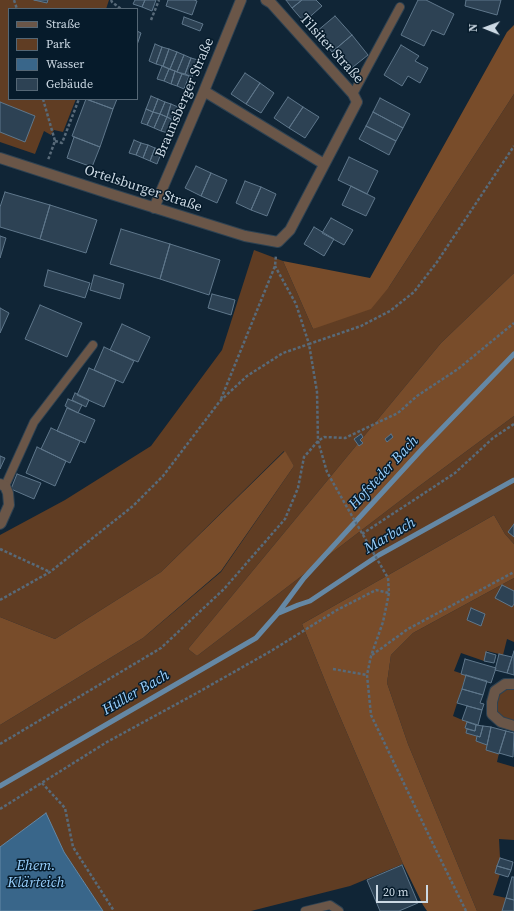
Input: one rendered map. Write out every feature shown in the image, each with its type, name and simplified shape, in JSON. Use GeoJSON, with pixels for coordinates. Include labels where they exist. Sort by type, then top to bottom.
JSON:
{"type":"FeatureCollection","features":[{"type":"Feature","properties":{"kind":"street","name":"Braunsberger Straße"},"geometry":{"type":"LineString","coordinates":[[154,208],[241,0]]}},
{"type":"Feature","properties":{"kind":"street","name":"Tilsiter Straße"},"geometry":{"type":"LineString","coordinates":[[266,0],[271,2],[353,94],[357,102],[290,230],[278,242]]}},
{"type":"Feature","properties":{"kind":"street"},"geometry":{"type":"LineString","coordinates":[[204,91],[324,164]]}},
{"type":"Feature","properties":{"kind":"street","name":"Ortelsburger Straße"},"geometry":{"type":"LineString","coordinates":[[0,158],[245,236],[278,242]]}},
{"type":"Feature","properties":{"kind":"street"},"geometry":{"type":"LineString","coordinates":[[0,524],[10,505],[8,493],[2,484]]}},
{"type":"Feature","properties":{"kind":"street"},"geometry":{"type":"LineString","coordinates":[[514,684],[505,684],[495,691],[492,702],[492,714],[501,722],[514,726]]}},
{"type":"Feature","properties":{"kind":"lane"},"geometry":{"type":"LineString","coordinates":[[353,94],[400,7]]}},
{"type":"Feature","properties":{"kind":"lane"},"geometry":{"type":"LineString","coordinates":[[2,484],[34,422],[93,346]]}},
{"type":"Feature","properties":{"kind":"lane"},"geometry":{"type":"LineString","coordinates":[[305,911],[330,905],[339,911]]}},
{"type":"Feature","properties":{"kind":"path"},"geometry":{"type":"LineString","coordinates":[[111,0],[120,8]]}},
{"type":"Feature","properties":{"kind":"path"},"geometry":{"type":"LineString","coordinates":[[151,20],[159,0]]}},
{"type":"Feature","properties":{"kind":"path"},"geometry":{"type":"LineString","coordinates":[[42,100],[55,141],[43,172]]}},
{"type":"Feature","properties":{"kind":"path"},"geometry":{"type":"LineString","coordinates":[[55,141],[62,143],[79,100]]}},
{"type":"Feature","properties":{"kind":"path"},"geometry":{"type":"LineString","coordinates":[[0,600],[50,572],[132,506],[163,476],[220,401],[247,376],[283,353],[361,326],[390,311],[414,292],[437,262],[514,146]]}},
{"type":"Feature","properties":{"kind":"path"},"geometry":{"type":"LineString","coordinates":[[220,401],[275,266],[296,304],[310,344],[317,392],[318,441],[327,472],[388,578],[390,593],[383,622],[366,675],[371,715],[466,911]]}},
{"type":"Feature","properties":{"kind":"path"},"geometry":{"type":"LineString","coordinates":[[0,744],[161,648],[224,589],[285,519],[298,488],[304,457],[318,441],[324,437],[344,438],[398,413],[417,396],[458,369],[514,323]]}},
{"type":"Feature","properties":{"kind":"path"},"geometry":{"type":"LineString","coordinates":[[362,534],[455,473],[493,438],[514,424]]}},
{"type":"Feature","properties":{"kind":"path"},"geometry":{"type":"LineString","coordinates":[[0,549],[50,572]]}},
{"type":"Feature","properties":{"kind":"path"},"geometry":{"type":"LineString","coordinates":[[371,656],[408,629],[514,572]]}},
{"type":"Feature","properties":{"kind":"path"},"geometry":{"type":"LineString","coordinates":[[0,809],[107,742],[264,655],[337,610],[376,590],[390,593]]}},
{"type":"Feature","properties":{"kind":"path"},"geometry":{"type":"LineString","coordinates":[[333,669],[366,675]]}},
{"type":"Feature","properties":{"kind":"path"},"geometry":{"type":"LineString","coordinates":[[42,783],[65,808],[73,847],[114,911]]}},
{"type":"Feature","properties":{"kind":"green space"},"geometry":{"type":"Polygon","coordinates":[[[0,0],[109,0],[106,8],[8,8],[8,100],[76,100],[63,132],[54,130],[51,135],[44,131],[35,154],[0,142],[0,0]]]}},
{"type":"Feature","properties":{"kind":"green space"},"geometry":{"type":"Polygon","coordinates":[[[514,94],[514,273],[441,343],[188,649],[197,656],[418,487],[514,416],[514,544],[505,534],[494,515],[302,624],[403,864],[350,886],[251,911],[103,911],[64,852],[46,814],[0,847],[0,725],[143,638],[221,572],[294,466],[284,451],[161,572],[55,639],[0,617],[0,535],[65,500],[151,446],[222,350],[254,250],[283,261],[313,329],[389,287],[514,94]]]}},
{"type":"Feature","properties":{"kind":"green space"},"geometry":{"type":"Polygon","coordinates":[[[514,578],[514,642],[507,639],[503,655],[487,651],[484,661],[461,653],[454,671],[466,675],[453,716],[467,722],[465,728],[467,729],[466,733],[477,736],[476,741],[487,745],[486,750],[499,753],[497,762],[514,767],[514,840],[499,839],[500,858],[495,873],[500,874],[493,895],[506,898],[502,911],[477,911],[408,744],[387,683],[391,655],[413,633],[514,578]]]}},
{"type":"Feature","properties":{"kind":"green space"},"geometry":{"type":"Polygon","coordinates":[[[514,684],[514,726],[492,714],[494,696],[514,684]]]}},
{"type":"Feature","properties":{"kind":"shaded area"},"geometry":{"type":"Polygon","coordinates":[[[514,25],[514,94],[389,287],[371,309],[313,329],[283,261],[370,278],[507,32],[514,25]]]}},
{"type":"Feature","properties":{"kind":"shaded area"},"geometry":{"type":"Polygon","coordinates":[[[514,273],[514,416],[418,487],[197,656],[188,649],[441,343],[514,273]]]}},
{"type":"Feature","properties":{"kind":"shaded area"},"geometry":{"type":"Polygon","coordinates":[[[285,451],[294,466],[221,571],[143,638],[0,725],[0,617],[55,639],[161,572],[285,451]]]}},
{"type":"Feature","properties":{"kind":"shaded area"},"geometry":{"type":"Polygon","coordinates":[[[494,515],[505,534],[514,544],[514,578],[413,633],[391,655],[387,683],[408,744],[477,911],[427,911],[403,864],[302,624],[494,515]]]}},
{"type":"Feature","properties":{"kind":"water","name":"Ehem. Klärteich"},"geometry":{"type":"Polygon","coordinates":[[[46,813],[64,852],[103,911],[0,911],[0,847],[46,813]]]}},
{"type":"Feature","properties":{"kind":"building"},"geometry":{"type":"Polygon","coordinates":[[[34,0],[48,0],[47,3],[34,0]]]}},
{"type":"Feature","properties":{"kind":"building"},"geometry":{"type":"Polygon","coordinates":[[[135,0],[145,0],[142,7],[133,4],[135,0]]]}},
{"type":"Feature","properties":{"kind":"building"},"geometry":{"type":"Polygon","coordinates":[[[145,0],[156,0],[152,11],[142,7],[145,0]]]}},
{"type":"Feature","properties":{"kind":"building"},"geometry":{"type":"Polygon","coordinates":[[[168,0],[197,1],[192,15],[166,6],[168,0]]]}},
{"type":"Feature","properties":{"kind":"building"},"geometry":{"type":"Polygon","coordinates":[[[286,0],[302,0],[292,8],[286,0]]]}},
{"type":"Feature","properties":{"kind":"building"},"geometry":{"type":"Polygon","coordinates":[[[302,0],[316,0],[322,6],[304,22],[292,8],[302,0]]]}},
{"type":"Feature","properties":{"kind":"building"},"geometry":{"type":"Polygon","coordinates":[[[418,0],[426,0],[454,14],[444,35],[432,30],[424,46],[401,35],[418,0]]]}},
{"type":"Feature","properties":{"kind":"building"},"geometry":{"type":"Polygon","coordinates":[[[466,0],[501,0],[497,15],[465,6],[466,0]]]}},
{"type":"Feature","properties":{"kind":"building"},"geometry":{"type":"Polygon","coordinates":[[[335,16],[352,35],[332,52],[316,32],[335,16]]]}},
{"type":"Feature","properties":{"kind":"building"},"geometry":{"type":"Polygon","coordinates":[[[184,17],[203,24],[200,31],[182,24],[184,17]]]}},
{"type":"Feature","properties":{"kind":"building"},"geometry":{"type":"Polygon","coordinates":[[[138,32],[141,33],[138,42],[138,32]]]}},
{"type":"Feature","properties":{"kind":"building"},"geometry":{"type":"Polygon","coordinates":[[[352,35],[368,55],[348,71],[332,52],[352,35]]]}},
{"type":"Feature","properties":{"kind":"building"},"geometry":{"type":"Polygon","coordinates":[[[155,44],[162,47],[156,64],[149,61],[155,44]]]}},
{"type":"Feature","properties":{"kind":"building"},"geometry":{"type":"Polygon","coordinates":[[[401,45],[419,56],[415,61],[428,68],[420,83],[408,76],[402,86],[384,75],[401,45]]]}},
{"type":"Feature","properties":{"kind":"building"},"geometry":{"type":"Polygon","coordinates":[[[162,47],[169,49],[163,66],[156,64],[162,47]]]}},
{"type":"Feature","properties":{"kind":"building"},"geometry":{"type":"Polygon","coordinates":[[[169,49],[177,52],[170,69],[163,66],[169,49]]]}},
{"type":"Feature","properties":{"kind":"building"},"geometry":{"type":"Polygon","coordinates":[[[177,52],[184,55],[177,72],[170,69],[177,52]]]}},
{"type":"Feature","properties":{"kind":"building"},"geometry":{"type":"Polygon","coordinates":[[[184,55],[191,58],[185,74],[177,72],[184,55]]]}},
{"type":"Feature","properties":{"kind":"building"},"geometry":{"type":"Polygon","coordinates":[[[191,58],[198,60],[192,77],[185,74],[191,58]]]}},
{"type":"Feature","properties":{"kind":"building"},"geometry":{"type":"Polygon","coordinates":[[[162,66],[169,69],[164,81],[157,79],[162,66]]]}},
{"type":"Feature","properties":{"kind":"building"},"geometry":{"type":"Polygon","coordinates":[[[169,69],[175,71],[171,84],[164,81],[169,69]]]}},
{"type":"Feature","properties":{"kind":"building"},"geometry":{"type":"Polygon","coordinates":[[[175,71],[182,74],[177,86],[171,84],[175,71]]]}},
{"type":"Feature","properties":{"kind":"building"},"geometry":{"type":"Polygon","coordinates":[[[245,73],[260,83],[246,104],[231,94],[245,73]]]}},
{"type":"Feature","properties":{"kind":"building"},"geometry":{"type":"Polygon","coordinates":[[[182,74],[189,76],[184,89],[177,86],[182,74]]]}},
{"type":"Feature","properties":{"kind":"building"},"geometry":{"type":"Polygon","coordinates":[[[260,83],[274,93],[261,113],[246,104],[260,83]]]}},
{"type":"Feature","properties":{"kind":"building"},"geometry":{"type":"Polygon","coordinates":[[[151,96],[158,99],[153,112],[146,109],[151,96]]]}},
{"type":"Feature","properties":{"kind":"building"},"geometry":{"type":"Polygon","coordinates":[[[288,97],[303,107],[289,128],[274,118],[288,97]]]}},
{"type":"Feature","properties":{"kind":"building"},"geometry":{"type":"Polygon","coordinates":[[[380,98],[410,114],[403,128],[373,112],[380,98]]]}},
{"type":"Feature","properties":{"kind":"building"},"geometry":{"type":"Polygon","coordinates":[[[158,99],[165,102],[160,114],[153,112],[158,99]]]}},
{"type":"Feature","properties":{"kind":"building"},"geometry":{"type":"Polygon","coordinates":[[[86,100],[113,109],[100,147],[72,136],[86,100]]]}},
{"type":"Feature","properties":{"kind":"building"},"geometry":{"type":"Polygon","coordinates":[[[89,100],[117,100],[113,109],[89,100]]]}},
{"type":"Feature","properties":{"kind":"building"},"geometry":{"type":"Polygon","coordinates":[[[0,102],[35,116],[25,142],[0,132],[0,102]]]}},
{"type":"Feature","properties":{"kind":"building"},"geometry":{"type":"Polygon","coordinates":[[[165,102],[171,104],[167,117],[160,114],[165,102]]]}},
{"type":"Feature","properties":{"kind":"building"},"geometry":{"type":"Polygon","coordinates":[[[171,104],[178,107],[173,120],[167,117],[171,104]]]}},
{"type":"Feature","properties":{"kind":"building"},"geometry":{"type":"Polygon","coordinates":[[[303,107],[319,117],[305,138],[289,128],[303,107]]]}},
{"type":"Feature","properties":{"kind":"building"},"geometry":{"type":"Polygon","coordinates":[[[146,109],[153,112],[147,125],[141,123],[146,109]]]}},
{"type":"Feature","properties":{"kind":"building"},"geometry":{"type":"Polygon","coordinates":[[[153,112],[160,114],[154,128],[147,125],[153,112]]]}},
{"type":"Feature","properties":{"kind":"building"},"geometry":{"type":"Polygon","coordinates":[[[373,112],[403,128],[396,141],[366,126],[373,112]]]}},
{"type":"Feature","properties":{"kind":"building"},"geometry":{"type":"Polygon","coordinates":[[[160,114],[167,117],[161,131],[154,128],[160,114]]]}},
{"type":"Feature","properties":{"kind":"building"},"geometry":{"type":"Polygon","coordinates":[[[167,117],[173,120],[168,133],[161,131],[167,117]]]}},
{"type":"Feature","properties":{"kind":"building"},"geometry":{"type":"Polygon","coordinates":[[[366,126],[396,141],[389,155],[359,139],[366,126]]]}},
{"type":"Feature","properties":{"kind":"building"},"geometry":{"type":"Polygon","coordinates":[[[74,137],[100,147],[92,167],[67,158],[74,137]]]}},
{"type":"Feature","properties":{"kind":"building"},"geometry":{"type":"Polygon","coordinates":[[[134,140],[141,143],[136,155],[129,153],[134,140]]]}},
{"type":"Feature","properties":{"kind":"building"},"geometry":{"type":"Polygon","coordinates":[[[141,143],[148,145],[143,158],[136,155],[141,143]]]}},
{"type":"Feature","properties":{"kind":"building"},"geometry":{"type":"Polygon","coordinates":[[[148,145],[155,148],[150,161],[143,158],[148,145]]]}},
{"type":"Feature","properties":{"kind":"building"},"geometry":{"type":"Polygon","coordinates":[[[155,148],[162,151],[157,164],[150,161],[155,148]]]}},
{"type":"Feature","properties":{"kind":"building"},"geometry":{"type":"Polygon","coordinates":[[[349,157],[378,171],[367,194],[338,180],[349,157]]]}},
{"type":"Feature","properties":{"kind":"building"},"geometry":{"type":"Polygon","coordinates":[[[196,166],[211,173],[201,196],[185,188],[196,166]]]}},
{"type":"Feature","properties":{"kind":"building"},"geometry":{"type":"Polygon","coordinates":[[[211,173],[227,180],[217,203],[201,196],[211,173]]]}},
{"type":"Feature","properties":{"kind":"building"},"geometry":{"type":"Polygon","coordinates":[[[245,181],[261,187],[251,210],[236,203],[245,181]]]}},
{"type":"Feature","properties":{"kind":"building"},"geometry":{"type":"Polygon","coordinates":[[[351,186],[375,198],[366,216],[342,205],[351,186]]]}},
{"type":"Feature","properties":{"kind":"building"},"geometry":{"type":"Polygon","coordinates":[[[261,187],[276,194],[267,216],[251,210],[261,187]]]}},
{"type":"Feature","properties":{"kind":"building"},"geometry":{"type":"Polygon","coordinates":[[[5,192],[50,205],[40,239],[0,227],[0,207],[5,192]]]}},
{"type":"Feature","properties":{"kind":"building"},"geometry":{"type":"Polygon","coordinates":[[[50,205],[97,220],[86,253],[40,239],[50,205]]]}},
{"type":"Feature","properties":{"kind":"building"},"geometry":{"type":"Polygon","coordinates":[[[331,218],[353,230],[344,245],[322,233],[331,218]]]}},
{"type":"Feature","properties":{"kind":"building"},"geometry":{"type":"Polygon","coordinates":[[[314,227],[334,239],[324,256],[304,244],[314,227]]]}},
{"type":"Feature","properties":{"kind":"building"},"geometry":{"type":"Polygon","coordinates":[[[121,229],[170,244],[160,279],[110,264],[121,229]]]}},
{"type":"Feature","properties":{"kind":"building"},"geometry":{"type":"Polygon","coordinates":[[[0,236],[6,238],[0,258],[0,236]]]}},
{"type":"Feature","properties":{"kind":"building"},"geometry":{"type":"Polygon","coordinates":[[[170,244],[220,260],[209,295],[160,279],[170,244]]]}},
{"type":"Feature","properties":{"kind":"building"},"geometry":{"type":"Polygon","coordinates":[[[48,270],[90,283],[85,298],[44,286],[48,270]]]}},
{"type":"Feature","properties":{"kind":"building"},"geometry":{"type":"Polygon","coordinates":[[[94,275],[124,284],[120,299],[90,290],[94,275]]]}},
{"type":"Feature","properties":{"kind":"building"},"geometry":{"type":"Polygon","coordinates":[[[212,294],[235,300],[231,315],[208,308],[212,294]]]}},
{"type":"Feature","properties":{"kind":"building"},"geometry":{"type":"Polygon","coordinates":[[[40,305],[82,323],[67,357],[25,339],[40,305]]]}},
{"type":"Feature","properties":{"kind":"building"},"geometry":{"type":"Polygon","coordinates":[[[0,308],[9,313],[0,333],[0,308]]]}},
{"type":"Feature","properties":{"kind":"building"},"geometry":{"type":"Polygon","coordinates":[[[122,324],[150,337],[138,362],[110,350],[122,324]]]}},
{"type":"Feature","properties":{"kind":"building"},"geometry":{"type":"Polygon","coordinates":[[[104,347],[134,361],[123,383],[94,370],[104,347]]]}},
{"type":"Feature","properties":{"kind":"building"},"geometry":{"type":"Polygon","coordinates":[[[89,368],[116,380],[104,407],[77,395],[89,368]]]}},
{"type":"Feature","properties":{"kind":"building"},"geometry":{"type":"Polygon","coordinates":[[[75,393],[89,400],[86,407],[72,400],[75,393]]]}},
{"type":"Feature","properties":{"kind":"building"},"geometry":{"type":"Polygon","coordinates":[[[68,399],[82,405],[78,413],[65,406],[68,399]]]}},
{"type":"Feature","properties":{"kind":"building"},"geometry":{"type":"Polygon","coordinates":[[[67,408],[95,420],[85,443],[57,431],[67,408]]]}},
{"type":"Feature","properties":{"kind":"building"},"geometry":{"type":"Polygon","coordinates":[[[51,428],[80,441],[70,463],[41,449],[51,428]]]}},
{"type":"Feature","properties":{"kind":"building"},"geometry":{"type":"Polygon","coordinates":[[[361,434],[363,437],[360,440],[363,443],[359,446],[354,439],[361,434]]]}},
{"type":"Feature","properties":{"kind":"building"},"geometry":{"type":"Polygon","coordinates":[[[391,434],[393,437],[387,442],[385,439],[391,434]]]}},
{"type":"Feature","properties":{"kind":"building"},"geometry":{"type":"Polygon","coordinates":[[[37,447],[66,461],[55,486],[26,473],[37,447]]]}},
{"type":"Feature","properties":{"kind":"building"},"geometry":{"type":"Polygon","coordinates":[[[0,456],[5,458],[0,469],[0,456]]]}},
{"type":"Feature","properties":{"kind":"building"},"geometry":{"type":"Polygon","coordinates":[[[17,474],[41,483],[34,499],[11,489],[17,474]]]}},
{"type":"Feature","properties":{"kind":"building"},"geometry":{"type":"Polygon","coordinates":[[[514,524],[514,537],[508,532],[514,524]]]}},
{"type":"Feature","properties":{"kind":"building"},"geometry":{"type":"Polygon","coordinates":[[[502,585],[514,591],[514,604],[512,607],[495,598],[502,585]]]}},
{"type":"Feature","properties":{"kind":"building"},"geometry":{"type":"Polygon","coordinates":[[[471,608],[485,614],[481,626],[467,620],[471,608]]]}},
{"type":"Feature","properties":{"kind":"building"},"geometry":{"type":"Polygon","coordinates":[[[514,651],[514,675],[507,673],[514,651]]]}},
{"type":"Feature","properties":{"kind":"building"},"geometry":{"type":"Polygon","coordinates":[[[486,652],[496,655],[494,663],[484,661],[486,652]]]}},
{"type":"Feature","properties":{"kind":"building"},"geometry":{"type":"Polygon","coordinates":[[[499,654],[512,657],[507,673],[495,670],[499,654]]]}},
{"type":"Feature","properties":{"kind":"building"},"geometry":{"type":"Polygon","coordinates":[[[465,659],[496,668],[491,683],[461,674],[465,659]]]}},
{"type":"Feature","properties":{"kind":"building"},"geometry":{"type":"Polygon","coordinates":[[[466,675],[487,681],[483,695],[462,689],[466,675]]]}},
{"type":"Feature","properties":{"kind":"building"},"geometry":{"type":"Polygon","coordinates":[[[462,689],[483,695],[480,703],[484,704],[482,710],[457,703],[462,689]]]}},
{"type":"Feature","properties":{"kind":"building"},"geometry":{"type":"Polygon","coordinates":[[[467,706],[482,710],[478,725],[462,720],[467,706]]]}},
{"type":"Feature","properties":{"kind":"building"},"geometry":{"type":"Polygon","coordinates":[[[467,722],[476,725],[475,731],[465,728],[467,722]]]}},
{"type":"Feature","properties":{"kind":"building"},"geometry":{"type":"Polygon","coordinates":[[[476,725],[483,726],[480,737],[466,733],[467,729],[475,731],[476,725]]]}},
{"type":"Feature","properties":{"kind":"building"},"geometry":{"type":"Polygon","coordinates":[[[483,726],[491,727],[487,745],[476,741],[477,736],[480,737],[483,726]]]}},
{"type":"Feature","properties":{"kind":"building"},"geometry":{"type":"Polygon","coordinates":[[[491,727],[506,731],[499,754],[486,750],[491,727]]]}},
{"type":"Feature","properties":{"kind":"building"},"geometry":{"type":"Polygon","coordinates":[[[506,731],[514,733],[513,757],[499,753],[506,731]]]}},
{"type":"Feature","properties":{"kind":"building"},"geometry":{"type":"Polygon","coordinates":[[[500,858],[513,862],[511,870],[497,866],[500,858]]]}},
{"type":"Feature","properties":{"kind":"building"},"geometry":{"type":"Polygon","coordinates":[[[402,865],[418,903],[399,911],[380,911],[367,880],[402,865]]]}},
{"type":"Feature","properties":{"kind":"building"},"geometry":{"type":"Polygon","coordinates":[[[497,866],[511,870],[508,877],[495,873],[497,866]]]}},
{"type":"Feature","properties":{"kind":"building"},"geometry":{"type":"Polygon","coordinates":[[[512,877],[514,877],[514,900],[506,898],[512,877]]]}},
{"type":"Feature","properties":{"kind":"building"},"geometry":{"type":"Polygon","coordinates":[[[506,898],[514,900],[514,911],[502,911],[506,898]]]}},
{"type":"Feature","properties":{"kind":"waterway","name":"Hofsteder Bach"},"geometry":{"type":"LineString","coordinates":[[0,786],[256,638],[278,613],[304,578],[423,448],[514,354]]}},
{"type":"Feature","properties":{"kind":"waterway","name":"Marbach"},"geometry":{"type":"LineString","coordinates":[[279,613],[310,601],[379,555],[514,480]]}},
{"type":"Feature","properties":{"kind":"water label","name":"Hüller Bach"},"geometry":{"type":"Point","coordinates":[136,693]}}]}
